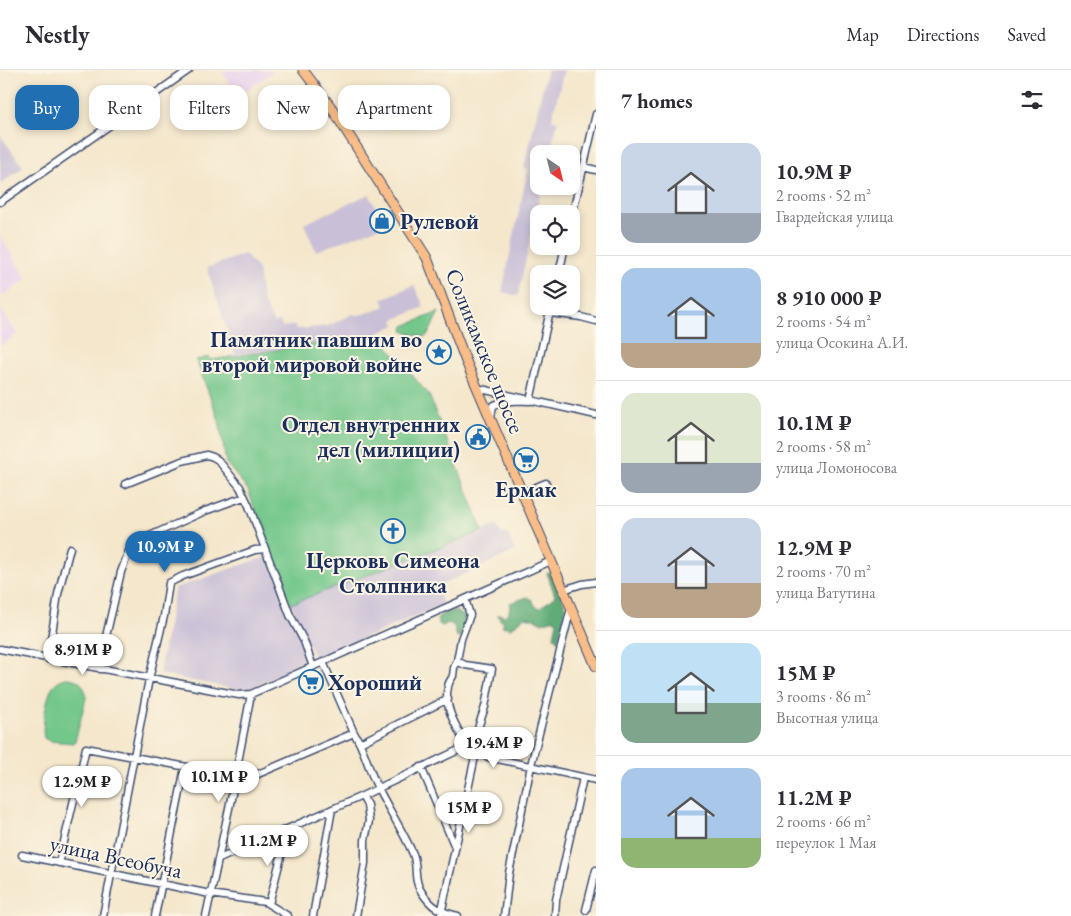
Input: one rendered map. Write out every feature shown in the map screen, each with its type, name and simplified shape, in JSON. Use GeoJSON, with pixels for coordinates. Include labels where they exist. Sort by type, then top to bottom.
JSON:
{"type":"FeatureCollection","features":[{"type":"Feature","properties":{"kind":"highway","name":"Соликамское шоссе"},"geometry":{"type":"LineString","coordinates":[[303,70],[331,107],[427,258],[490,420],[596,666]]}},
{"type":"Feature","properties":{"kind":"street"},"geometry":{"type":"LineString","coordinates":[[0,202],[189,70]]}},
{"type":"Feature","properties":{"kind":"street"},"geometry":{"type":"LineString","coordinates":[[575,205],[596,114]]}},
{"type":"Feature","properties":{"kind":"street"},"geometry":{"type":"LineString","coordinates":[[584,167],[596,170]]}},
{"type":"Feature","properties":{"kind":"street"},"geometry":{"type":"LineString","coordinates":[[530,400],[550,315]]}},
{"type":"Feature","properties":{"kind":"street"},"geometry":{"type":"LineString","coordinates":[[572,315],[596,321]]}},
{"type":"Feature","properties":{"kind":"street"},"geometry":{"type":"LineString","coordinates":[[478,388],[596,415]]}},
{"type":"Feature","properties":{"kind":"street"},"geometry":{"type":"LineString","coordinates":[[490,420],[491,411],[496,403],[530,400]]}},
{"type":"Feature","properties":{"kind":"street"},"geometry":{"type":"LineString","coordinates":[[125,484],[182,461],[207,455],[213,456],[218,460],[234,478],[244,497],[290,615],[304,641],[313,667]]}},
{"type":"Feature","properties":{"kind":"street"},"geometry":{"type":"LineString","coordinates":[[522,493],[546,483]]}},
{"type":"Feature","properties":{"kind":"street"},"geometry":{"type":"LineString","coordinates":[[100,669],[121,572],[129,551],[133,546],[141,540],[197,514],[244,497]]}},
{"type":"Feature","properties":{"kind":"street"},"geometry":{"type":"LineString","coordinates":[[48,659],[58,594],[70,548]]}},
{"type":"Feature","properties":{"kind":"street"},"geometry":{"type":"LineString","coordinates":[[102,916],[149,679],[164,616],[169,583],[183,576],[255,550],[265,549]]}},
{"type":"Feature","properties":{"kind":"street"},"geometry":{"type":"LineString","coordinates":[[0,649],[149,679],[239,695],[250,694],[551,561]]}},
{"type":"Feature","properties":{"kind":"street"},"geometry":{"type":"LineString","coordinates":[[563,590],[596,582]]}},
{"type":"Feature","properties":{"kind":"street"},"geometry":{"type":"LineString","coordinates":[[465,599],[470,615],[448,685],[448,698],[452,717],[472,749],[488,757],[596,780]]}},
{"type":"Feature","properties":{"kind":"street"},"geometry":{"type":"LineString","coordinates":[[504,916],[509,873],[532,767],[571,608]]}},
{"type":"Feature","properties":{"kind":"street"},"geometry":{"type":"LineString","coordinates":[[441,914],[455,848],[472,749],[485,707],[492,669],[465,665],[457,661]]}},
{"type":"Feature","properties":{"kind":"street"},"geometry":{"type":"LineString","coordinates":[[323,662],[360,743],[378,788],[414,856],[416,881],[419,889],[441,914],[458,916]]}},
{"type":"Feature","properties":{"kind":"street"},"geometry":{"type":"LineString","coordinates":[[206,916],[219,859],[250,694]]}},
{"type":"Feature","properties":{"kind":"street"},"geometry":{"type":"LineString","coordinates":[[360,743],[448,698]]}},
{"type":"Feature","properties":{"kind":"street"},"geometry":{"type":"LineString","coordinates":[[59,863],[86,748],[235,776],[240,780],[249,779],[354,733]]}},
{"type":"Feature","properties":{"kind":"street"},"geometry":{"type":"LineString","coordinates":[[219,859],[362,796],[421,767],[472,749]]}},
{"type":"Feature","properties":{"kind":"street"},"geometry":{"type":"LineString","coordinates":[[421,767],[455,848]]}},
{"type":"Feature","properties":{"kind":"street"},"geometry":{"type":"LineString","coordinates":[[155,916],[185,768]]}},
{"type":"Feature","properties":{"kind":"street"},"geometry":{"type":"LineString","coordinates":[[555,916],[556,900],[583,778]]}},
{"type":"Feature","properties":{"kind":"street"},"geometry":{"type":"LineString","coordinates":[[356,916],[365,863],[365,840],[368,821],[366,805],[362,796]]}},
{"type":"Feature","properties":{"kind":"street"},"geometry":{"type":"LineString","coordinates":[[313,916],[332,809]]}},
{"type":"Feature","properties":{"kind":"street"},"geometry":{"type":"LineString","coordinates":[[268,904],[284,845],[282,831]]}},
{"type":"Feature","properties":{"kind":"street","name":"улица Всеобуча"},"geometry":{"type":"LineString","coordinates":[[22,855],[210,894],[268,904],[288,916]]}},
{"type":"Feature","properties":{"kind":"street"},"geometry":{"type":"LineString","coordinates":[[586,910],[596,870]]}},
{"type":"Feature","properties":{"kind":"shaded area"},"geometry":{"type":"Polygon","coordinates":[[[227,70],[270,70],[272,73],[248,89],[248,85],[230,85],[223,73],[227,70]]]}},
{"type":"Feature","properties":{"kind":"shaded area"},"geometry":{"type":"Polygon","coordinates":[[[547,70],[564,70],[552,119],[558,122],[552,145],[530,145],[530,195],[540,195],[538,205],[530,205],[530,241],[518,296],[502,292],[528,169],[524,168],[547,70]]]}},
{"type":"Feature","properties":{"kind":"shaded area"},"geometry":{"type":"Polygon","coordinates":[[[0,135],[23,167],[0,184],[0,135]]]}},
{"type":"Feature","properties":{"kind":"shaded area"},"geometry":{"type":"Polygon","coordinates":[[[369,194],[385,225],[316,251],[304,224],[369,194]]]}},
{"type":"Feature","properties":{"kind":"shaded area"},"geometry":{"type":"Polygon","coordinates":[[[0,235],[27,279],[0,298],[0,235]]]}},
{"type":"Feature","properties":{"kind":"shaded area"},"geometry":{"type":"Polygon","coordinates":[[[245,254],[258,270],[262,299],[274,323],[280,321],[282,327],[295,325],[296,329],[328,326],[351,314],[359,315],[377,310],[385,306],[382,299],[414,285],[424,307],[393,320],[395,325],[377,334],[235,355],[207,268],[245,254]]]}},
{"type":"Feature","properties":{"kind":"shaded area"},"geometry":{"type":"Polygon","coordinates":[[[0,307],[17,334],[0,346],[0,307]]]}},
{"type":"Feature","properties":{"kind":"shaded area"},"geometry":{"type":"Polygon","coordinates":[[[497,525],[501,534],[507,533],[515,551],[436,587],[443,604],[315,660],[291,604],[497,525]]]}},
{"type":"Feature","properties":{"kind":"shaded area"},"geometry":{"type":"Polygon","coordinates":[[[268,556],[312,660],[245,691],[159,674],[175,588],[268,556]]]}},
{"type":"Feature","properties":{"kind":"green space"},"geometry":{"type":"Polygon","coordinates":[[[439,312],[428,335],[424,337],[403,331],[404,326],[439,312]]]}},
{"type":"Feature","properties":{"kind":"green space"},"geometry":{"type":"Polygon","coordinates":[[[377,334],[429,395],[483,531],[291,604],[285,593],[248,490],[226,463],[219,420],[196,360],[208,357],[211,360],[377,334]]]}},
{"type":"Feature","properties":{"kind":"green space"},"geometry":{"type":"Polygon","coordinates":[[[547,573],[551,573],[566,607],[558,641],[554,637],[557,621],[554,619],[542,623],[535,619],[524,617],[510,628],[502,626],[504,622],[500,620],[498,614],[505,616],[509,612],[510,603],[527,597],[532,600],[536,607],[540,608],[555,596],[547,573]]]}},
{"type":"Feature","properties":{"kind":"green space"},"geometry":{"type":"Polygon","coordinates":[[[454,610],[464,616],[465,620],[460,637],[457,637],[454,626],[449,623],[442,626],[437,618],[454,610]]]}},
{"type":"Feature","properties":{"kind":"green space"},"geometry":{"type":"Polygon","coordinates":[[[67,678],[78,681],[83,686],[86,694],[76,738],[74,743],[49,741],[44,738],[43,733],[49,696],[59,680],[67,678]]]}},
{"type":"Feature","properties":{"kind":"place","name":"Рулевой"},"geometry":{"type":"Point","coordinates":[382,221]}},
{"type":"Feature","properties":{"kind":"place","name":"Памятник павшим во второй мировой войне"},"geometry":{"type":"Point","coordinates":[439,352]}},
{"type":"Feature","properties":{"kind":"place","name":"Отдел внутренних дел (милиции)"},"geometry":{"type":"Point","coordinates":[478,437]}},
{"type":"Feature","properties":{"kind":"place","name":"Ермак"},"geometry":{"type":"Point","coordinates":[526,460]}},
{"type":"Feature","properties":{"kind":"place","name":"Церковь Симеона Столпника"},"geometry":{"type":"Point","coordinates":[393,531]}},
{"type":"Feature","properties":{"kind":"place","name":"Хороший"},"geometry":{"type":"Point","coordinates":[311,682]}}]}
